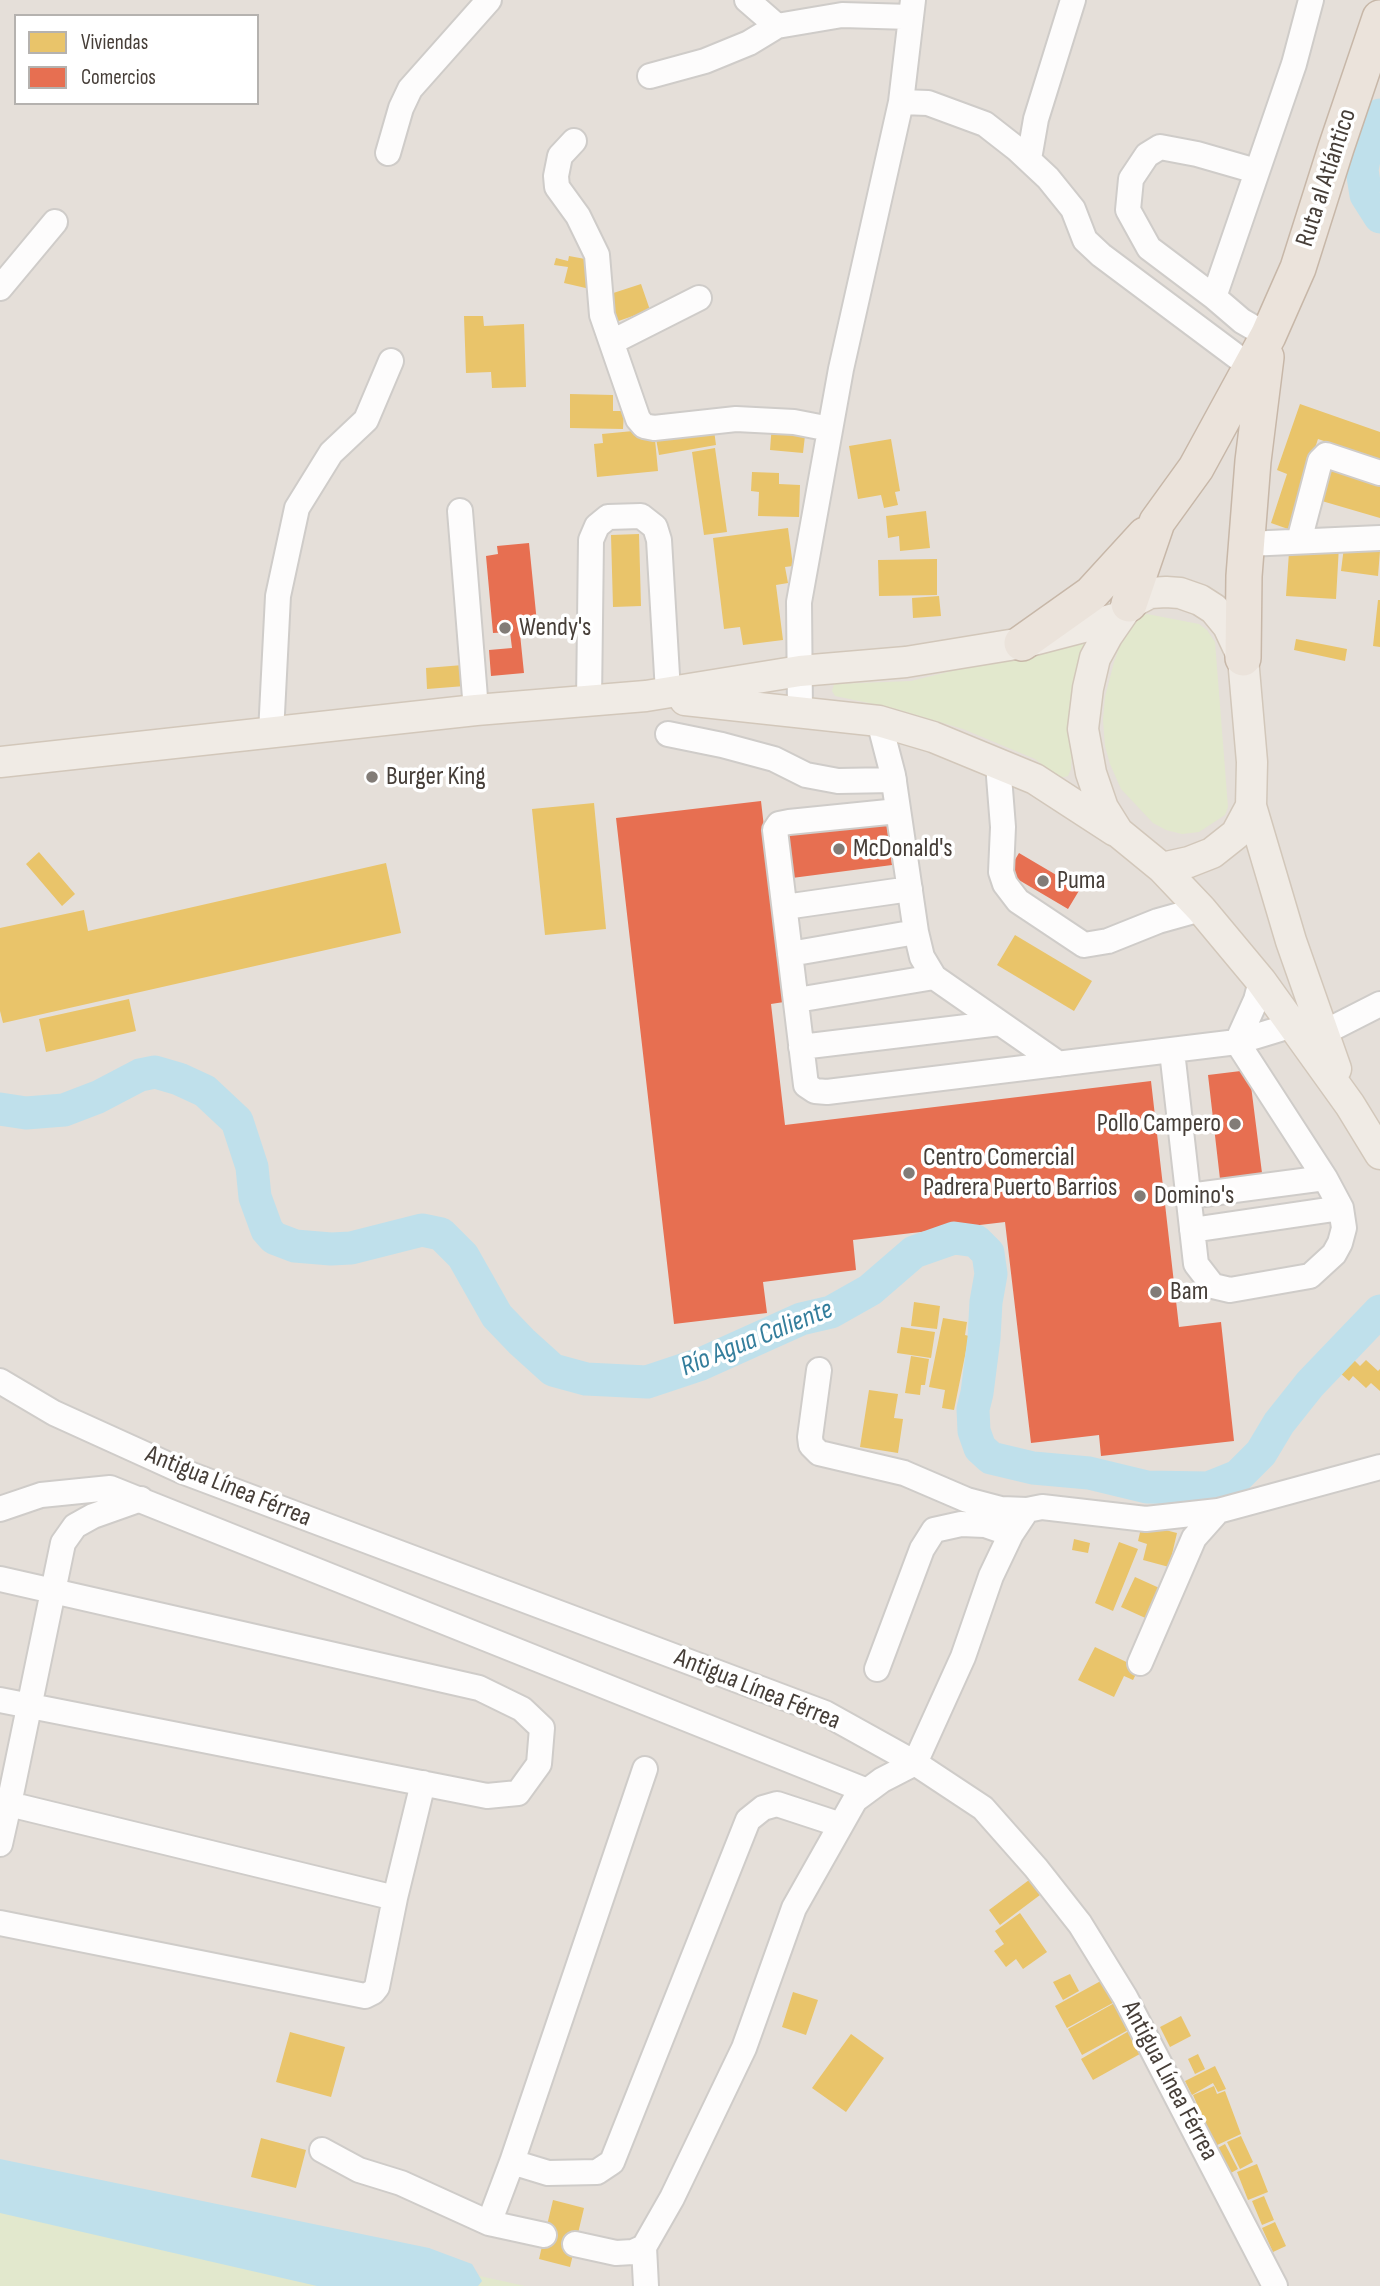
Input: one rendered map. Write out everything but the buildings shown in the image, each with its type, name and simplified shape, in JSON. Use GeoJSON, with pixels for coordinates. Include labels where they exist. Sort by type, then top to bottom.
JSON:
{"type":"FeatureCollection","features":[{"type":"Feature","properties":{"kind":"highway","name":"Ruta al Atlántico"},"geometry":{"type":"LineString","coordinates":[[1124,611],[1157,522],[1196,468],[1252,368],[1298,268],[1380,19]]}},
{"type":"Feature","properties":{"kind":"highway","name":"Ruta al Atlántico"},"geometry":{"type":"LineString","coordinates":[[1243,658],[1253,461],[1268,336]]}},
{"type":"Feature","properties":{"kind":"highway"},"geometry":{"type":"LineString","coordinates":[[1022,643],[1091,594],[1116,570],[1157,522]]}},
{"type":"Feature","properties":{"kind":"main road"},"geometry":{"type":"LineString","coordinates":[[0,762],[476,710],[657,694],[800,671],[906,662],[1022,643],[1124,611],[1150,593],[1180,593],[1200,600],[1214,609],[1228,626],[1243,658],[1252,762],[1251,806],[1291,941],[1350,1105]]}},
{"type":"Feature","properties":{"kind":"main road"},"geometry":{"type":"LineString","coordinates":[[1118,832],[1103,808],[1091,773],[1083,729],[1095,658],[1124,611]]}},
{"type":"Feature","properties":{"kind":"main road"},"geometry":{"type":"LineString","coordinates":[[657,694],[879,722],[933,737],[1035,779],[1118,832],[1162,868],[1201,909],[1261,981],[1350,1105],[1380,1154]]}},
{"type":"Feature","properties":{"kind":"main road"},"geometry":{"type":"LineString","coordinates":[[1162,868],[1212,853],[1237,834],[1251,806]]}},
{"type":"Feature","properties":{"kind":"street"},"geometry":{"type":"LineString","coordinates":[[388,153],[401,108],[410,89],[489,0]]}},
{"type":"Feature","properties":{"kind":"street"},"geometry":{"type":"LineString","coordinates":[[747,0],[777,26]]}},
{"type":"Feature","properties":{"kind":"street"},"geometry":{"type":"LineString","coordinates":[[1029,159],[1036,119],[1073,0]]}},
{"type":"Feature","properties":{"kind":"street"},"geometry":{"type":"LineString","coordinates":[[1214,297],[1294,64],[1311,0]]}},
{"type":"Feature","properties":{"kind":"street"},"geometry":{"type":"LineString","coordinates":[[650,76],[716,56],[749,43],[777,26],[842,15],[912,8],[901,102],[841,369],[799,602],[800,712]]}},
{"type":"Feature","properties":{"kind":"street"},"geometry":{"type":"LineString","coordinates":[[901,102],[928,103],[985,124],[1048,178],[1073,209],[1085,240],[1252,368]]}},
{"type":"Feature","properties":{"kind":"street"},"geometry":{"type":"LineString","coordinates":[[574,141],[560,156],[557,187],[578,216],[597,255],[602,315],[638,419],[644,426],[654,428],[736,419],[794,422],[830,429]]}},
{"type":"Feature","properties":{"kind":"street"},"geometry":{"type":"LineString","coordinates":[[1256,170],[1197,153],[1160,147],[1147,155],[1130,179],[1128,210],[1149,248],[1242,321],[1268,336]]}},
{"type":"Feature","properties":{"kind":"street"},"geometry":{"type":"LineString","coordinates":[[0,288],[55,222]]}},
{"type":"Feature","properties":{"kind":"street"},"geometry":{"type":"LineString","coordinates":[[612,342],[699,298]]}},
{"type":"Feature","properties":{"kind":"street"},"geometry":{"type":"LineString","coordinates":[[271,733],[278,596],[298,508],[331,453],[366,420],[391,361]]}},
{"type":"Feature","properties":{"kind":"street"},"geometry":{"type":"LineString","coordinates":[[1299,541],[1320,461],[1326,456],[1380,473]]}},
{"type":"Feature","properties":{"kind":"street"},"geometry":{"type":"LineString","coordinates":[[460,512],[476,710]]}},
{"type":"Feature","properties":{"kind":"street"},"geometry":{"type":"LineString","coordinates":[[589,701],[591,540],[597,526],[608,517],[640,516],[655,527],[659,540],[657,694]]}},
{"type":"Feature","properties":{"kind":"street"},"geometry":{"type":"LineString","coordinates":[[1247,544],[1380,538]]}},
{"type":"Feature","properties":{"kind":"street"},"geometry":{"type":"LineString","coordinates":[[879,722],[894,780],[922,957],[934,977],[1059,1064]]}},
{"type":"Feature","properties":{"kind":"street"},"geometry":{"type":"LineString","coordinates":[[668,734],[774,759],[806,775],[838,781],[894,780]]}},
{"type":"Feature","properties":{"kind":"street"},"geometry":{"type":"LineString","coordinates":[[998,764],[1003,827],[1001,872],[1005,884],[1018,901],[1084,945],[1108,941],[1158,921],[1201,909]]}},
{"type":"Feature","properties":{"kind":"street"},"geometry":{"type":"LineString","coordinates":[[898,811],[779,824],[775,830],[806,1085],[815,1091],[827,1092],[1172,1051],[1237,1042],[1293,1025]]}},
{"type":"Feature","properties":{"kind":"street"},"geometry":{"type":"LineString","coordinates":[[785,907],[910,889]]}},
{"type":"Feature","properties":{"kind":"street"},"geometry":{"type":"LineString","coordinates":[[790,954],[916,932]]}},
{"type":"Feature","properties":{"kind":"street"},"geometry":{"type":"LineString","coordinates":[[797,1000],[934,977]]}},
{"type":"Feature","properties":{"kind":"street"},"geometry":{"type":"LineString","coordinates":[[1237,1042],[1256,1000],[1261,981]]}},
{"type":"Feature","properties":{"kind":"street"},"geometry":{"type":"LineString","coordinates":[[1324,1033],[1380,1004]]}},
{"type":"Feature","properties":{"kind":"street"},"geometry":{"type":"LineString","coordinates":[[801,1047],[1000,1023]]}},
{"type":"Feature","properties":{"kind":"street"},"geometry":{"type":"LineString","coordinates":[[1172,1051],[1196,1264],[1213,1286],[1230,1290],[1310,1276],[1334,1254],[1340,1243],[1344,1228],[1340,1208],[1325,1178],[1237,1042]]}},
{"type":"Feature","properties":{"kind":"street"},"geometry":{"type":"LineString","coordinates":[[1189,1196],[1325,1178]]}},
{"type":"Feature","properties":{"kind":"street"},"geometry":{"type":"LineString","coordinates":[[1192,1230],[1340,1208]]}},
{"type":"Feature","properties":{"kind":"street"},"geometry":{"type":"LineString","coordinates":[[819,1370],[810,1437],[811,1444],[819,1453],[904,1473],[967,1500],[1002,1509],[1027,1510],[1042,1507],[1146,1519],[1218,1511],[1380,1467]]}},
{"type":"Feature","properties":{"kind":"street","name":"Antigua Línea Férrea"},"geometry":{"type":"LineString","coordinates":[[0,1381],[54,1413],[184,1472],[825,1713],[915,1763],[983,1808],[1036,1868],[1080,1924],[1125,1997],[1275,2286]]}},
{"type":"Feature","properties":{"kind":"street"},"geometry":{"type":"LineString","coordinates":[[0,1508],[41,1495],[110,1488],[867,1791]]}},
{"type":"Feature","properties":{"kind":"street"},"geometry":{"type":"LineString","coordinates":[[0,1844],[5,1803],[29,1706],[62,1544],[75,1526],[93,1516],[141,1499]]}},
{"type":"Feature","properties":{"kind":"street"},"geometry":{"type":"LineString","coordinates":[[646,2286],[644,2247],[672,2198],[744,2048],[793,1908],[855,1800],[881,1780],[915,1763],[963,1657],[991,1576],[1011,1534],[1027,1510]]}},
{"type":"Feature","properties":{"kind":"street"},"geometry":{"type":"LineString","coordinates":[[1140,1663],[1194,1538],[1218,1511]]}},
{"type":"Feature","properties":{"kind":"street"},"geometry":{"type":"LineString","coordinates":[[877,1669],[922,1549],[934,1530],[961,1524],[985,1525],[1011,1534]]}},
{"type":"Feature","properties":{"kind":"street"},"geometry":{"type":"LineString","coordinates":[[0,1578],[479,1688],[522,1709],[542,1728],[539,1764],[518,1793],[487,1796],[0,1700]]}},
{"type":"Feature","properties":{"kind":"street"},"geometry":{"type":"LineString","coordinates":[[489,2224],[645,1769]]}},
{"type":"Feature","properties":{"kind":"street"},"geometry":{"type":"LineString","coordinates":[[0,1923],[365,1996],[377,1987],[422,1783]]}},
{"type":"Feature","properties":{"kind":"street"},"geometry":{"type":"LineString","coordinates":[[5,1803],[396,1898]]}},
{"type":"Feature","properties":{"kind":"street"},"geometry":{"type":"LineString","coordinates":[[512,2162],[548,2173],[597,2172],[612,2162],[748,1820],[762,1808],[777,1804],[841,1825]]}},
{"type":"Feature","properties":{"kind":"street"},"geometry":{"type":"LineString","coordinates":[[322,2150],[359,2170],[401,2183],[489,2224],[544,2235]]}},
{"type":"Feature","properties":{"kind":"street"},"geometry":{"type":"LineString","coordinates":[[575,2244],[616,2253],[633,2252],[644,2247]]}},
{"type":"Feature","properties":{"kind":"shaded area"},"geometry":{"type":"Polygon","coordinates":[[[0,0],[1380,0],[1380,2286],[0,2286],[0,0]]]}},
{"type":"Feature","properties":{"kind":"green space"},"geometry":{"type":"Polygon","coordinates":[[[1147,614],[1199,624],[1215,642],[1228,807],[1225,815],[1199,832],[1182,834],[1153,823],[1121,789],[1105,746],[1105,697],[1114,662],[1131,628],[1147,614]]]}},
{"type":"Feature","properties":{"kind":"green space"},"geometry":{"type":"Polygon","coordinates":[[[1096,619],[1068,776],[1060,778],[1035,759],[963,729],[893,708],[835,696],[832,691],[834,684],[911,681],[960,669],[1046,640],[1096,619]]]}},
{"type":"Feature","properties":{"kind":"green space"},"geometry":{"type":"Polygon","coordinates":[[[0,2170],[525,2286],[0,2286],[0,2170]]]}},
{"type":"Feature","properties":{"kind":"water"},"geometry":{"type":"Polygon","coordinates":[[[0,2159],[429,2248],[472,2264],[482,2281],[478,2286],[317,2286],[0,2213],[0,2159]]]}},
{"type":"Feature","properties":{"kind":"waterway","name":"Río Agua Caliente"},"geometry":{"type":"LineString","coordinates":[[1380,115],[1368,138],[1362,170],[1366,195],[1380,217]]}},
{"type":"Feature","properties":{"kind":"waterway","name":"Río Agua Caliente"},"geometry":{"type":"LineString","coordinates":[[0,1109],[26,1113],[64,1110],[98,1097],[140,1075],[155,1072],[179,1079],[205,1091],[237,1121],[252,1167],[255,1197],[267,1230],[274,1238],[295,1246],[331,1249],[351,1248],[422,1230],[441,1234],[463,1256],[497,1316],[522,1342],[553,1370],[586,1379],[647,1382],[701,1364],[801,1319],[831,1312],[870,1290],[914,1252],[954,1238],[976,1241],[988,1253],[991,1274],[973,1409],[974,1431],[980,1448],[991,1458],[1033,1468],[1089,1473],[1147,1487],[1208,1488],[1238,1476],[1261,1453],[1279,1423],[1310,1384],[1380,1311]]}},
{"type":"Feature","properties":{"kind":"place","name":"Wendy's"},"geometry":{"type":"Point","coordinates":[505,628]}},
{"type":"Feature","properties":{"kind":"place","name":"Burger King"},"geometry":{"type":"Point","coordinates":[372,777]}},
{"type":"Feature","properties":{"kind":"place","name":"McDonald's"},"geometry":{"type":"Point","coordinates":[839,849]}},
{"type":"Feature","properties":{"kind":"place","name":"Puma"},"geometry":{"type":"Point","coordinates":[1043,881]}},
{"type":"Feature","properties":{"kind":"place","name":"Pollo Campero"},"geometry":{"type":"Point","coordinates":[1235,1124]}},
{"type":"Feature","properties":{"kind":"place","name":"Centro Comercial Padrera Puerto Barrios"},"geometry":{"type":"Point","coordinates":[909,1173]}},
{"type":"Feature","properties":{"kind":"place","name":"Domino's"},"geometry":{"type":"Point","coordinates":[1140,1196]}},
{"type":"Feature","properties":{"kind":"place","name":"Bam"},"geometry":{"type":"Point","coordinates":[1156,1292]}}]}
